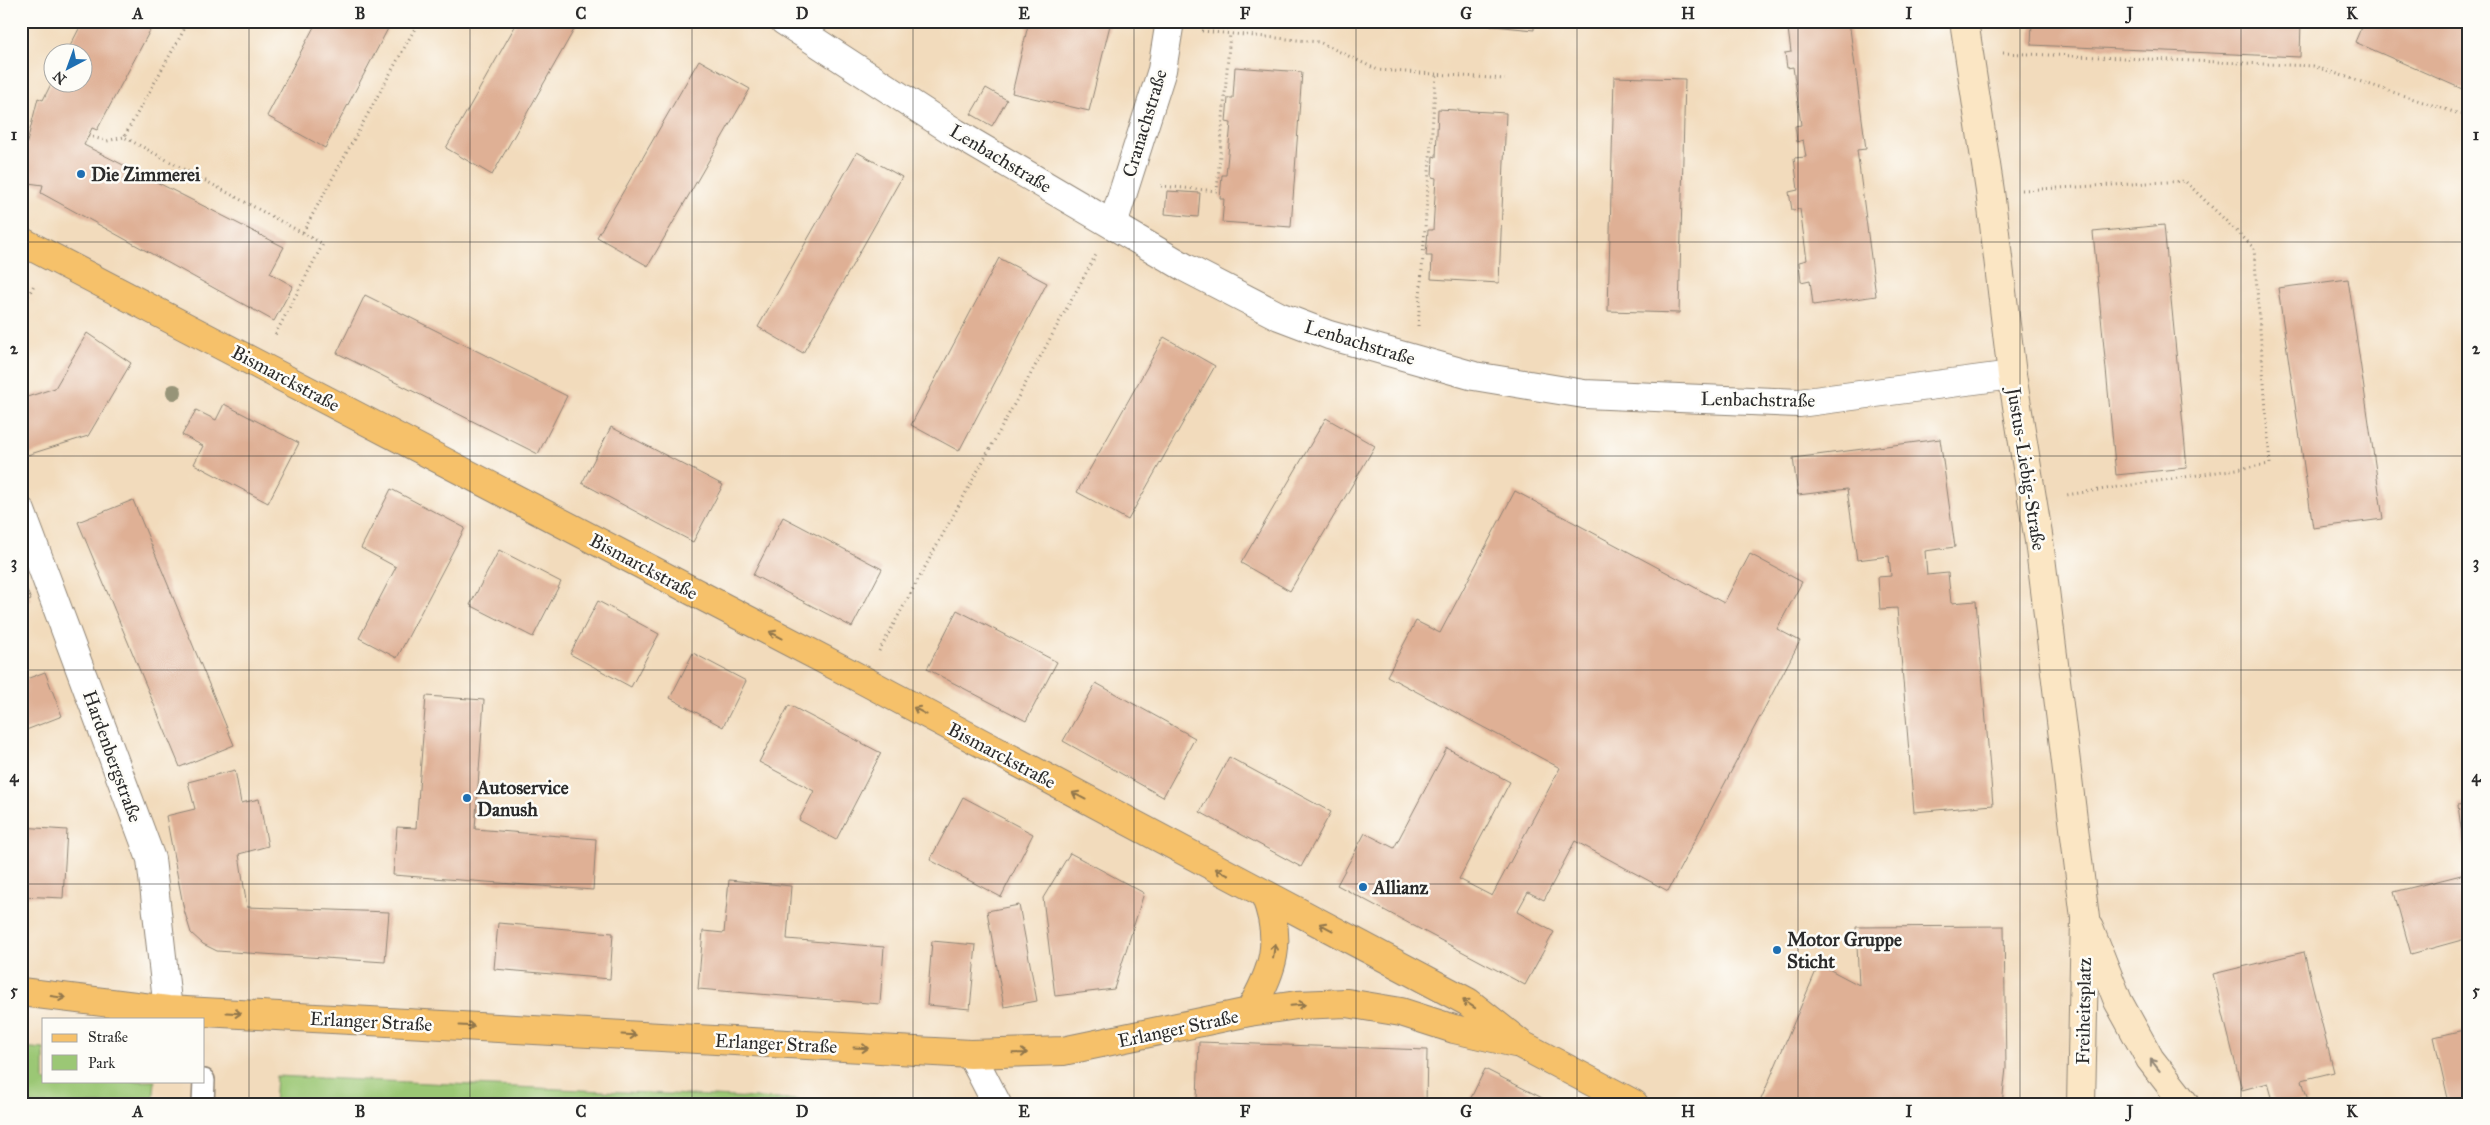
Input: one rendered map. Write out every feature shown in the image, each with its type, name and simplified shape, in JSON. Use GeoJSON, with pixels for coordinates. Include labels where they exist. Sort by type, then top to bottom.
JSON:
{"type":"FeatureCollection","features":[{"type":"Feature","properties":{"kind":"main road","name":"Justus-Liebig-Straße"},"geometry":{"type":"LineString","coordinates":[[1964,21],[1990,191],[2012,375],[2033,500],[2085,918]]}},
{"type":"Feature","properties":{"kind":"main road","name":"Bismarckstraße"},"geometry":{"type":"LineString","coordinates":[[21,241],[863,680],[1468,1002],[1522,1045]]}},
{"type":"Feature","properties":{"kind":"main road"},"geometry":{"type":"LineString","coordinates":[[1249,1012],[1264,988],[1276,937],[1273,917],[1265,895]]}},
{"type":"Feature","properties":{"kind":"main road","name":"Freiheitsplatz"},"geometry":{"type":"LineString","coordinates":[[2081,1104],[2085,918]]}},
{"type":"Feature","properties":{"kind":"main road"},"geometry":{"type":"LineString","coordinates":[[2085,918],[2118,1001],[2150,1059],[2185,1104]]}},
{"type":"Feature","properties":{"kind":"main road","name":"Erlanger Straße"},"geometry":{"type":"LineString","coordinates":[[21,992],[171,1014],[971,1054],[1063,1051],[1249,1012],[1297,1005],[1347,1002],[1401,1012],[1454,1030],[1522,1045]]}},
{"type":"Feature","properties":{"kind":"main road"},"geometry":{"type":"LineString","coordinates":[[1522,1045],[1634,1104]]}},
{"type":"Feature","properties":{"kind":"street","name":"Lenbachstraße"},"geometry":{"type":"LineString","coordinates":[[784,21],[956,133],[1186,268],[1279,316],[1329,335],[1474,376],[1584,394],[1799,403],[2012,375]]}},
{"type":"Feature","properties":{"kind":"street","name":"Cranachstraße"},"geometry":{"type":"LineString","coordinates":[[1113,224],[1162,70],[1169,24]]}},
{"type":"Feature","properties":{"kind":"street","name":"Hardenbergstraße"},"geometry":{"type":"LineString","coordinates":[[21,511],[151,859],[171,1014]]}},
{"type":"Feature","properties":{"kind":"street"},"geometry":{"type":"LineString","coordinates":[[971,1054],[997,1104]]}},
{"type":"Feature","properties":{"kind":"lane"},"geometry":{"type":"LineString","coordinates":[[203,1104],[204,1082]]}},
{"type":"Feature","properties":{"kind":"path"},"geometry":{"type":"LineString","coordinates":[[124,137],[189,21]]}},
{"type":"Feature","properties":{"kind":"path"},"geometry":{"type":"LineString","coordinates":[[302,232],[419,21]]}},
{"type":"Feature","properties":{"kind":"path"},"geometry":{"type":"LineString","coordinates":[[1169,24],[1230,33],[1319,42],[1378,70],[1504,79]]}},
{"type":"Feature","properties":{"kind":"path"},"geometry":{"type":"LineString","coordinates":[[1126,183],[1217,191],[1230,33]]}},
{"type":"Feature","properties":{"kind":"path"},"geometry":{"type":"LineString","coordinates":[[1969,52],[2313,66],[2469,116]]}},
{"type":"Feature","properties":{"kind":"path"},"geometry":{"type":"LineString","coordinates":[[1416,359],[1436,74]]}},
{"type":"Feature","properties":{"kind":"path"},"geometry":{"type":"LineString","coordinates":[[88,136],[107,141],[124,137],[323,244],[260,364]]}},
{"type":"Feature","properties":{"kind":"path"},"geometry":{"type":"LineString","coordinates":[[1990,191],[2185,181],[2254,248],[2270,464],[2033,500]]}},
{"type":"Feature","properties":{"kind":"path"},"geometry":{"type":"LineString","coordinates":[[863,680],[1113,224]]}},
{"type":"Feature","properties":{"kind":"green space"},"geometry":{"type":"Polygon","coordinates":[[[21,1047],[42,1049],[42,1082],[155,1082],[153,1104],[21,1104],[21,1047]]]}},
{"type":"Feature","properties":{"kind":"green space"},"geometry":{"type":"Polygon","coordinates":[[[276,1076],[865,1103],[901,1104],[274,1104],[276,1076]]]}},
{"type":"Feature","properties":{"kind":"building","name":"Die Zimmerei"},"geometry":{"type":"Polygon","coordinates":[[[83,21],[155,21],[97,130],[92,128],[84,145],[284,247],[270,273],[293,286],[274,321],[41,193],[43,185],[21,182],[21,166],[38,98],[43,100],[47,92],[92,92],[92,42],[72,42],[83,21]]]}},
{"type":"Feature","properties":{"kind":"building"},"geometry":{"type":"Polygon","coordinates":[[[317,21],[392,21],[325,148],[267,116],[317,21]]]}},
{"type":"Feature","properties":{"kind":"building"},"geometry":{"type":"Polygon","coordinates":[[[518,21],[579,21],[492,175],[446,148],[518,21]]]}},
{"type":"Feature","properties":{"kind":"building"},"geometry":{"type":"Polygon","coordinates":[[[1029,21],[1111,21],[1089,111],[1012,93],[1029,21]]]}},
{"type":"Feature","properties":{"kind":"building"},"geometry":{"type":"Polygon","coordinates":[[[1444,21],[1534,21],[1534,30],[1444,21]]]}},
{"type":"Feature","properties":{"kind":"building"},"geometry":{"type":"Polygon","coordinates":[[[1787,21],[1849,21],[1866,149],[1857,150],[1876,296],[1813,305],[1810,280],[1801,282],[1799,262],[1807,260],[1800,209],[1792,210],[1789,192],[1798,190],[1794,158],[1806,157],[1803,140],[1797,142],[1795,126],[1801,125],[1793,67],[1787,68],[1785,53],[1791,52],[1787,21]]]}},
{"type":"Feature","properties":{"kind":"building"},"geometry":{"type":"Polygon","coordinates":[[[2032,21],[2301,21],[2300,57],[2031,45],[2032,21]]]}},
{"type":"Feature","properties":{"kind":"building"},"geometry":{"type":"Polygon","coordinates":[[[2364,21],[2461,21],[2469,25],[2469,92],[2355,42],[2364,21]]]}},
{"type":"Feature","properties":{"kind":"building"},"geometry":{"type":"Polygon","coordinates":[[[699,60],[750,89],[648,266],[597,237],[699,60]]]}},
{"type":"Feature","properties":{"kind":"building"},"geometry":{"type":"Polygon","coordinates":[[[1235,67],[1302,72],[1291,227],[1222,222],[1224,199],[1220,199],[1222,175],[1226,175],[1231,123],[1226,122],[1228,98],[1233,98],[1235,67]]]}},
{"type":"Feature","properties":{"kind":"building"},"geometry":{"type":"Polygon","coordinates":[[[1614,77],[1685,79],[1679,313],[1608,311],[1614,77]]]}},
{"type":"Feature","properties":{"kind":"building"},"geometry":{"type":"Polygon","coordinates":[[[986,88],[1007,100],[992,126],[971,114],[986,88]]]}},
{"type":"Feature","properties":{"kind":"building"},"geometry":{"type":"Polygon","coordinates":[[[1438,109],[1506,113],[1499,283],[1431,279],[1432,256],[1426,256],[1428,230],[1433,230],[1436,178],[1432,177],[1433,156],[1436,157],[1438,109]]]}},
{"type":"Feature","properties":{"kind":"building"},"geometry":{"type":"Polygon","coordinates":[[[857,152],[902,177],[803,353],[758,327],[857,152]]]}},
{"type":"Feature","properties":{"kind":"building"},"geometry":{"type":"Polygon","coordinates":[[[1167,191],[1200,193],[1198,217],[1165,214],[1167,191]]]}},
{"type":"Feature","properties":{"kind":"building"},"geometry":{"type":"Polygon","coordinates":[[[2164,225],[2187,468],[2116,475],[2093,232],[2164,225]]]}},
{"type":"Feature","properties":{"kind":"building"},"geometry":{"type":"Polygon","coordinates":[[[999,258],[1047,283],[959,451],[911,425],[999,258]]]}},
{"type":"Feature","properties":{"kind":"building"},"geometry":{"type":"Polygon","coordinates":[[[2348,279],[2383,519],[2313,528],[2278,288],[2348,279]]]}},
{"type":"Feature","properties":{"kind":"building"},"geometry":{"type":"Polygon","coordinates":[[[365,295],[567,396],[538,454],[337,353],[365,295]]]}},
{"type":"Feature","properties":{"kind":"building"},"geometry":{"type":"Polygon","coordinates":[[[87,333],[131,363],[88,436],[24,456],[21,446],[21,399],[55,388],[87,333]]]}},
{"type":"Feature","properties":{"kind":"building"},"geometry":{"type":"Polygon","coordinates":[[[1164,337],[1215,366],[1128,520],[1077,492],[1164,337]]]}},
{"type":"Feature","properties":{"kind":"building"},"geometry":{"type":"Polygon","coordinates":[[[224,404],[299,443],[268,503],[194,464],[203,446],[182,435],[196,410],[216,420],[224,404]]]}},
{"type":"Feature","properties":{"kind":"building"},"geometry":{"type":"Polygon","coordinates":[[[1326,418],[1375,446],[1290,591],[1241,563],[1326,418]]]}},
{"type":"Feature","properties":{"kind":"building"},"geometry":{"type":"Polygon","coordinates":[[[611,427],[723,485],[693,542],[582,483],[611,427]]]}},
{"type":"Feature","properties":{"kind":"building"},"geometry":{"type":"Polygon","coordinates":[[[1940,439],[1955,547],[1925,551],[1927,575],[1948,573],[1951,603],[1976,601],[1993,805],[1914,812],[1897,608],[1880,609],[1878,577],[1891,576],[1889,556],[1857,560],[1847,489],[1798,495],[1793,458],[1940,439]]]}},
{"type":"Feature","properties":{"kind":"building"},"geometry":{"type":"Polygon","coordinates":[[[391,489],[465,528],[397,658],[359,638],[396,567],[361,548],[391,489]]]}},
{"type":"Feature","properties":{"kind":"building"},"geometry":{"type":"Polygon","coordinates":[[[1515,491],[1724,603],[1750,554],[1802,582],[1777,629],[1800,641],[1668,891],[1575,841],[1544,900],[1528,892],[1517,912],[1554,932],[1525,985],[1337,885],[1365,833],[1394,848],[1447,748],[1510,782],[1459,879],[1492,896],[1560,768],[1387,676],[1416,621],[1440,633],[1515,491]]]}},
{"type":"Feature","properties":{"kind":"building"},"geometry":{"type":"Polygon","coordinates":[[[133,500],[234,745],[180,767],[78,522],[133,500]]]}},
{"type":"Feature","properties":{"kind":"building"},"geometry":{"type":"Polygon","coordinates":[[[783,517],[882,569],[852,627],[753,575],[783,517]]]}},
{"type":"Feature","properties":{"kind":"building"},"geometry":{"type":"Polygon","coordinates":[[[499,550],[561,582],[533,637],[470,605],[499,550]]]}},
{"type":"Feature","properties":{"kind":"building"},"geometry":{"type":"Polygon","coordinates":[[[21,576],[31,600],[21,604],[21,576]]]}},
{"type":"Feature","properties":{"kind":"building"},"geometry":{"type":"Polygon","coordinates":[[[598,601],[659,634],[631,687],[570,654],[598,601]]]}},
{"type":"Feature","properties":{"kind":"building"},"geometry":{"type":"Polygon","coordinates":[[[957,610],[1057,662],[1026,721],[927,669],[957,610]]]}},
{"type":"Feature","properties":{"kind":"building"},"geometry":{"type":"Polygon","coordinates":[[[693,653],[746,681],[723,727],[670,698],[693,653]]]}},
{"type":"Feature","properties":{"kind":"building"},"geometry":{"type":"Polygon","coordinates":[[[45,672],[62,716],[21,732],[21,681],[45,672]]]}},
{"type":"Feature","properties":{"kind":"building"},"geometry":{"type":"Polygon","coordinates":[[[1096,683],[1195,738],[1163,797],[1063,741],[1096,683]]]}},
{"type":"Feature","properties":{"kind":"building"},"geometry":{"type":"Polygon","coordinates":[[[426,696],[484,700],[475,829],[596,839],[593,890],[393,875],[397,827],[416,828],[426,696]]]}},
{"type":"Feature","properties":{"kind":"building"},"geometry":{"type":"Polygon","coordinates":[[[789,705],[881,753],[836,840],[799,820],[814,791],[759,762],[789,705]]]}},
{"type":"Feature","properties":{"kind":"building"},"geometry":{"type":"Polygon","coordinates":[[[1229,757],[1331,812],[1301,867],[1200,812],[1229,757]]]}},
{"type":"Feature","properties":{"kind":"building"},"geometry":{"type":"Polygon","coordinates":[[[235,770],[241,803],[259,799],[268,846],[239,854],[247,907],[389,912],[385,962],[217,951],[203,944],[191,933],[184,910],[166,816],[195,809],[188,782],[235,770]]]}},
{"type":"Feature","properties":{"kind":"building"},"geometry":{"type":"Polygon","coordinates":[[[963,797],[1033,834],[1001,897],[930,860],[963,797]]]}},
{"type":"Feature","properties":{"kind":"building"},"geometry":{"type":"Polygon","coordinates":[[[2469,803],[2469,850],[2464,851],[2458,805],[2469,803]]]}},
{"type":"Feature","properties":{"kind":"building"},"geometry":{"type":"Polygon","coordinates":[[[21,827],[67,830],[63,898],[21,896],[21,827]]]}},
{"type":"Feature","properties":{"kind":"building"},"geometry":{"type":"Polygon","coordinates":[[[1070,853],[1144,893],[1114,989],[1055,996],[1043,898],[1070,853]]]}},
{"type":"Feature","properties":{"kind":"building"},"geometry":{"type":"Polygon","coordinates":[[[2469,873],[2469,938],[2411,954],[2394,892],[2469,873]]]}},
{"type":"Feature","properties":{"kind":"building"},"geometry":{"type":"Polygon","coordinates":[[[729,880],[791,886],[787,939],[884,947],[880,1004],[698,989],[703,931],[724,933],[729,880]]]}},
{"type":"Feature","properties":{"kind":"building"},"geometry":{"type":"Polygon","coordinates":[[[1019,905],[1037,1001],[1004,1007],[987,911],[1019,905]]]}},
{"type":"Feature","properties":{"kind":"building"},"geometry":{"type":"Polygon","coordinates":[[[498,923],[613,933],[610,979],[494,969],[498,923]]]}},
{"type":"Feature","properties":{"kind":"building"},"geometry":{"type":"Polygon","coordinates":[[[2004,926],[2006,1068],[2002,1104],[1759,1104],[1819,964],[1859,985],[1856,927],[2004,926]]]}},
{"type":"Feature","properties":{"kind":"building"},"geometry":{"type":"Polygon","coordinates":[[[932,941],[976,945],[970,1009],[927,1005],[932,941]]]}},
{"type":"Feature","properties":{"kind":"building"},"geometry":{"type":"Polygon","coordinates":[[[2304,952],[2334,1072],[2302,1080],[2308,1101],[2274,1104],[2268,1083],[2242,1090],[2213,974],[2304,952]]]}},
{"type":"Feature","properties":{"kind":"building"},"geometry":{"type":"Polygon","coordinates":[[[2469,1029],[2469,1098],[2449,1103],[2434,1037],[2469,1029]]]}},
{"type":"Feature","properties":{"kind":"building"},"geometry":{"type":"Polygon","coordinates":[[[1199,1042],[1427,1050],[1426,1104],[1310,1104],[1197,1100],[1199,1042]]]}},
{"type":"Feature","properties":{"kind":"building"},"geometry":{"type":"Polygon","coordinates":[[[1485,1069],[1554,1104],[1468,1104],[1485,1069]]]}},
{"type":"Feature","properties":{"kind":"place","name":"Die Zimmerei"},"geometry":{"type":"Point","coordinates":[81,174]}},
{"type":"Feature","properties":{"kind":"place","name":"Autoservice Danush"},"geometry":{"type":"Point","coordinates":[467,798]}},
{"type":"Feature","properties":{"kind":"place","name":"Allianz"},"geometry":{"type":"Point","coordinates":[1363,887]}},
{"type":"Feature","properties":{"kind":"place","name":"Motor Gruppe Sticht"},"geometry":{"type":"Point","coordinates":[1777,950]}}]}
